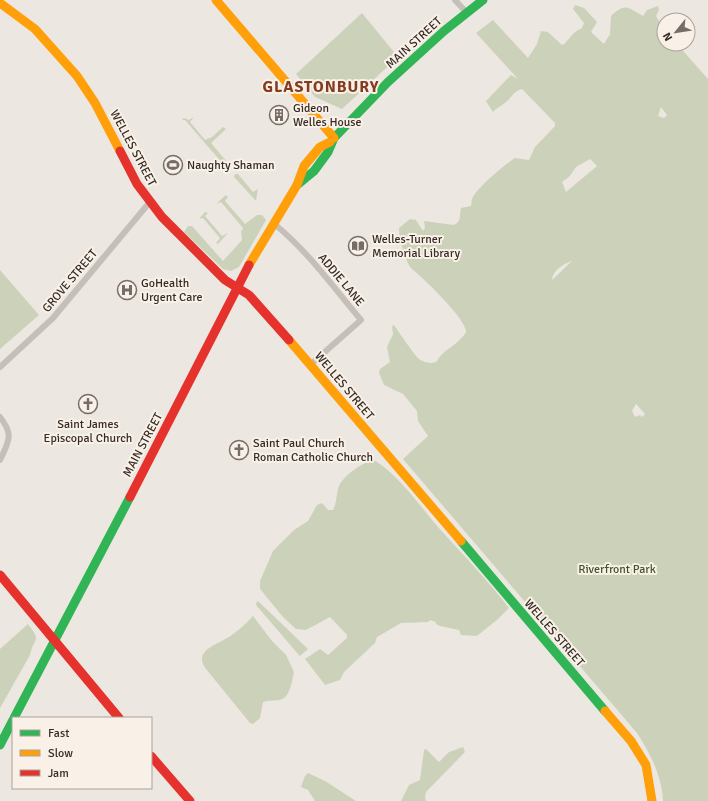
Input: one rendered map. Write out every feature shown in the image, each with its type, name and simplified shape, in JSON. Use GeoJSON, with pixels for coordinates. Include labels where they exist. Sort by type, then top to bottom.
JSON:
{"type":"FeatureCollection","features":[{"type":"Feature","properties":{"kind":"main road"},"geometry":{"type":"LineString","coordinates":[[216,0],[332,140]]}},
{"type":"Feature","properties":{"kind":"main road","name":"MAIN STREET"},"geometry":{"type":"LineString","coordinates":[[15,717],[203,357],[236,288],[273,224],[298,185],[299,176],[322,144],[332,140],[403,68],[483,0]]}},
{"type":"Feature","properties":{"kind":"main road","name":"WELLES STREET"},"geometry":{"type":"LineString","coordinates":[[0,3],[35,29],[77,76],[95,103],[126,166],[149,203],[225,280],[252,298],[630,741],[646,765],[652,801]]}},
{"type":"Feature","properties":{"kind":"main road"},"geometry":{"type":"LineString","coordinates":[[0,574],[118,717]]}},
{"type":"Feature","properties":{"kind":"main road","name":"MAIN STREET"},"geometry":{"type":"LineString","coordinates":[[0,745],[12,723]]}},
{"type":"Feature","properties":{"kind":"main road"},"geometry":{"type":"LineString","coordinates":[[152,757],[190,801]]}},
{"type":"Feature","properties":{"kind":"street"},"geometry":{"type":"LineString","coordinates":[[455,0],[467,13]]}},
{"type":"Feature","properties":{"kind":"street","name":"GROVE STREET"},"geometry":{"type":"LineString","coordinates":[[0,366],[53,318],[149,203]]}},
{"type":"Feature","properties":{"kind":"street","name":"ADDIE LANE"},"geometry":{"type":"LineString","coordinates":[[273,224],[285,233],[306,254],[361,320],[310,365]]}},
{"type":"Feature","properties":{"kind":"street"},"geometry":{"type":"LineString","coordinates":[[0,417],[7,425],[9,442],[0,460]]}},
{"type":"Feature","properties":{"kind":"green space","name":"Riverfront Park"},"geometry":{"type":"Polygon","coordinates":[[[575,5],[584,8],[597,22],[591,32],[604,44],[610,34],[611,16],[620,9],[627,8],[643,16],[647,10],[658,6],[659,10],[656,12],[656,52],[684,52],[708,79],[708,801],[663,801],[658,774],[637,733],[403,459],[428,436],[418,421],[417,411],[403,394],[384,385],[379,373],[380,369],[390,362],[387,347],[393,334],[392,326],[394,325],[417,357],[428,363],[437,361],[443,353],[466,332],[465,327],[455,312],[410,266],[402,247],[399,228],[410,219],[416,220],[423,231],[425,228],[424,221],[454,225],[459,220],[461,208],[471,206],[476,192],[486,182],[515,158],[529,160],[535,147],[555,126],[555,123],[522,89],[515,92],[493,112],[486,101],[511,75],[518,79],[476,33],[493,20],[528,58],[537,44],[541,31],[548,32],[562,45],[575,32],[582,28],[584,23],[573,9],[575,5]],[[661,107],[658,116],[664,118],[667,115],[661,107]],[[590,159],[576,167],[569,177],[562,182],[566,192],[597,166],[590,159]],[[572,261],[556,270],[552,280],[572,261]],[[636,404],[632,411],[635,417],[640,415],[642,417],[645,414],[636,404]]]}},
{"type":"Feature","properties":{"kind":"green space"},"geometry":{"type":"Polygon","coordinates":[[[362,13],[398,57],[342,109],[315,97],[296,74],[362,13]]]}},
{"type":"Feature","properties":{"kind":"green space"},"geometry":{"type":"Polygon","coordinates":[[[194,117],[190,122],[205,140],[212,137],[223,127],[226,129],[211,143],[227,162],[227,165],[224,165],[185,120],[182,120],[184,118],[189,120],[194,117]]]}},
{"type":"Feature","properties":{"kind":"green space"},"geometry":{"type":"Polygon","coordinates":[[[235,174],[238,174],[253,192],[258,189],[256,201],[234,177],[235,174]]]}},
{"type":"Feature","properties":{"kind":"green space"},"geometry":{"type":"Polygon","coordinates":[[[226,195],[228,197],[225,201],[245,224],[257,215],[262,215],[266,220],[239,267],[231,271],[223,269],[184,232],[188,226],[192,226],[223,261],[242,240],[241,232],[243,228],[221,202],[216,204],[226,195]]]}},
{"type":"Feature","properties":{"kind":"green space"},"geometry":{"type":"Polygon","coordinates":[[[205,212],[208,213],[205,216],[222,236],[228,233],[218,244],[216,243],[220,238],[203,218],[199,219],[205,212]]]}},
{"type":"Feature","properties":{"kind":"green space"},"geometry":{"type":"Polygon","coordinates":[[[0,270],[39,315],[0,349],[0,270]]]}},
{"type":"Feature","properties":{"kind":"green space"},"geometry":{"type":"Polygon","coordinates":[[[374,460],[401,482],[509,608],[477,636],[461,635],[459,630],[440,626],[436,624],[436,622],[430,620],[428,622],[401,623],[377,637],[375,643],[344,672],[340,680],[325,685],[305,659],[320,649],[328,655],[347,638],[347,635],[330,617],[306,630],[296,629],[283,617],[260,589],[260,581],[273,551],[294,530],[308,521],[317,505],[322,503],[328,510],[333,510],[341,482],[354,470],[365,463],[374,460]]]}},
{"type":"Feature","properties":{"kind":"green space"},"geometry":{"type":"Polygon","coordinates":[[[257,601],[308,649],[300,656],[256,605],[257,601]]]}},
{"type":"Feature","properties":{"kind":"green space"},"geometry":{"type":"Polygon","coordinates":[[[253,616],[272,641],[286,655],[294,672],[290,689],[286,696],[283,699],[263,702],[260,718],[253,724],[250,723],[206,669],[202,657],[208,649],[232,635],[245,625],[253,616]]]}},
{"type":"Feature","properties":{"kind":"green space"},"geometry":{"type":"Polygon","coordinates":[[[28,624],[35,634],[36,640],[30,655],[0,708],[0,649],[28,624]]]}},
{"type":"Feature","properties":{"kind":"green space"},"geometry":{"type":"Polygon","coordinates":[[[463,747],[465,752],[426,792],[426,801],[401,801],[409,785],[420,780],[424,750],[426,749],[439,762],[449,752],[463,747]]]}},
{"type":"Feature","properties":{"kind":"green space"},"geometry":{"type":"Polygon","coordinates":[[[308,773],[325,781],[356,801],[315,801],[308,790],[301,787],[305,776],[308,773]]]}},
{"type":"Feature","properties":{"kind":"traffic: fast"},"geometry":{"type":"LineString","coordinates":[[297,185],[314,171],[328,152],[334,138],[388,82],[444,31],[483,0]]}},
{"type":"Feature","properties":{"kind":"traffic: fast"},"geometry":{"type":"LineString","coordinates":[[15,717],[130,497]]}},
{"type":"Feature","properties":{"kind":"traffic: fast"},"geometry":{"type":"LineString","coordinates":[[461,541],[605,711]]}},
{"type":"Feature","properties":{"kind":"traffic: fast"},"geometry":{"type":"LineString","coordinates":[[0,745],[12,722]]}},
{"type":"Feature","properties":{"kind":"traffic: slow"},"geometry":{"type":"LineString","coordinates":[[216,0],[334,138]]}},
{"type":"Feature","properties":{"kind":"traffic: slow"},"geometry":{"type":"LineString","coordinates":[[0,3],[35,29],[77,76],[95,103],[120,151]]}},
{"type":"Feature","properties":{"kind":"traffic: slow"},"geometry":{"type":"LineString","coordinates":[[249,265],[297,185],[304,166],[320,147],[330,142]]}},
{"type":"Feature","properties":{"kind":"traffic: slow"},"geometry":{"type":"LineString","coordinates":[[289,340],[461,541]]}},
{"type":"Feature","properties":{"kind":"traffic: slow"},"geometry":{"type":"LineString","coordinates":[[605,711],[631,741],[646,765],[652,801]]}},
{"type":"Feature","properties":{"kind":"traffic: jam"},"geometry":{"type":"LineString","coordinates":[[120,151],[137,184],[162,217],[225,280],[249,295],[289,340]]}},
{"type":"Feature","properties":{"kind":"traffic: jam"},"geometry":{"type":"LineString","coordinates":[[130,497],[249,265]]}},
{"type":"Feature","properties":{"kind":"traffic: jam"},"geometry":{"type":"LineString","coordinates":[[0,575],[118,717]]}},
{"type":"Feature","properties":{"kind":"traffic: jam"},"geometry":{"type":"LineString","coordinates":[[152,757],[190,801]]}},
{"type":"Feature","properties":{"kind":"place","name":"Gideon Welles House"},"geometry":{"type":"Point","coordinates":[279,115]}},
{"type":"Feature","properties":{"kind":"place","name":"Naughty Shaman"},"geometry":{"type":"Point","coordinates":[173,165]}},
{"type":"Feature","properties":{"kind":"place","name":"Welles-Turner Memorial Library"},"geometry":{"type":"Point","coordinates":[358,246]}},
{"type":"Feature","properties":{"kind":"place","name":"GoHealth Urgent Care"},"geometry":{"type":"Point","coordinates":[127,290]}},
{"type":"Feature","properties":{"kind":"place","name":"Saint James Episcopal Church"},"geometry":{"type":"Point","coordinates":[88,404]}},
{"type":"Feature","properties":{"kind":"place","name":"Saint Paul Church Roman Catholic Church"},"geometry":{"type":"Point","coordinates":[239,450]}},
{"type":"Feature","properties":{"kind":"district","name":"GLASTONBURY"},"geometry":{"type":"Point","coordinates":[321,87]}}]}
